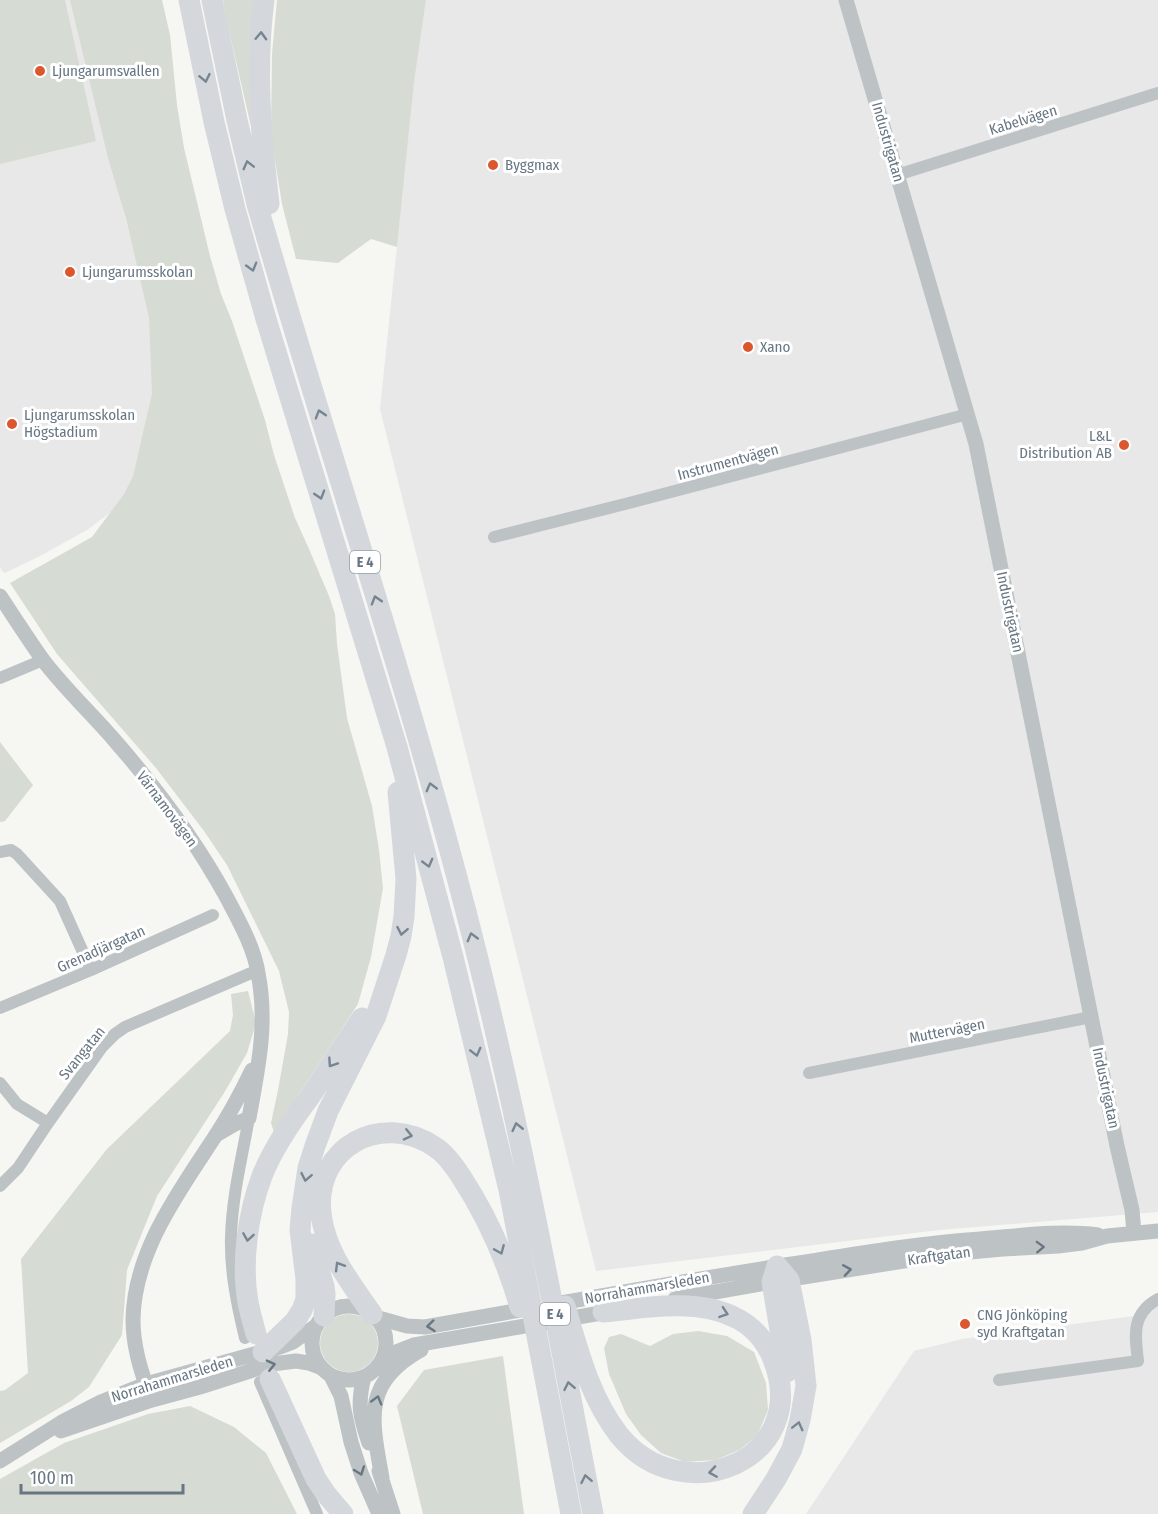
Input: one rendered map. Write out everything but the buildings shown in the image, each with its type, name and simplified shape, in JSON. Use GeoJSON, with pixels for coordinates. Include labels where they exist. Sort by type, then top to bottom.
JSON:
{"type":"FeatureCollection","features":[{"type":"Feature","properties":{"kind":"highway"},"geometry":{"type":"LineString","coordinates":[[212,0],[239,130],[280,282]]}},
{"type":"Feature","properties":{"kind":"highway","name":"E 4"},"geometry":{"type":"LineString","coordinates":[[264,0],[259,96],[264,160],[280,282],[418,740],[477,954],[530,1184],[593,1514]]}},
{"type":"Feature","properties":{"kind":"highway","name":"E 4"},"geometry":{"type":"LineString","coordinates":[[190,7],[235,208],[266,319],[384,706],[453,957],[509,1190],[571,1514]]}},
{"type":"Feature","properties":{"kind":"highway"},"geometry":{"type":"LineString","coordinates":[[384,706],[399,796],[406,879],[401,936],[388,980],[376,1016],[328,1111],[308,1168],[300,1230],[306,1299],[295,1321],[254,1341],[248,1301],[246,1253],[253,1206],[262,1176],[292,1120],[388,980]]}},
{"type":"Feature","properties":{"kind":"highway"},"geometry":{"type":"LineString","coordinates":[[374,1316],[346,1277],[328,1245],[321,1213],[321,1194],[332,1163],[352,1142],[369,1135],[402,1133],[419,1138],[437,1148],[453,1165],[470,1191],[499,1247],[515,1288],[559,1446]]}},
{"type":"Feature","properties":{"kind":"highway"},"geometry":{"type":"LineString","coordinates":[[530,1184],[586,1375],[602,1410],[620,1436],[639,1455],[663,1468],[687,1474],[705,1474],[724,1470],[744,1460],[763,1444],[780,1411],[788,1374],[779,1276]]}},
{"type":"Feature","properties":{"kind":"highway"},"geometry":{"type":"LineString","coordinates":[[302,1208],[324,1286],[321,1321]]}},
{"type":"Feature","properties":{"kind":"highway"},"geometry":{"type":"LineString","coordinates":[[753,1514],[792,1449],[806,1386],[801,1340],[779,1276]]}},
{"type":"Feature","properties":{"kind":"highway"},"geometry":{"type":"LineString","coordinates":[[602,1304],[684,1306],[714,1310],[734,1317],[751,1327],[764,1342],[778,1372],[781,1389],[780,1411]]}},
{"type":"Feature","properties":{"kind":"highway"},"geometry":{"type":"LineString","coordinates":[[265,1380],[316,1479],[343,1514]]}},
{"type":"Feature","properties":{"kind":"street","name":"Industrigatan"},"geometry":{"type":"LineString","coordinates":[[846,0],[976,444],[1132,1210],[1134,1233]]}},
{"type":"Feature","properties":{"kind":"street","name":"Kabelvägen"},"geometry":{"type":"LineString","coordinates":[[897,175],[1158,93]]}},
{"type":"Feature","properties":{"kind":"street","name":"Instrumentvägen"},"geometry":{"type":"LineString","coordinates":[[494,537],[968,414]]}},
{"type":"Feature","properties":{"kind":"street","name":"Värnamovägen"},"geometry":{"type":"LineString","coordinates":[[0,596],[43,660],[116,742],[168,807],[213,873],[239,919],[258,970],[262,1008],[260,1056],[249,1118],[216,1135]]}},
{"type":"Feature","properties":{"kind":"street"},"geometry":{"type":"LineString","coordinates":[[0,678],[43,660]]}},
{"type":"Feature","properties":{"kind":"street"},"geometry":{"type":"LineString","coordinates":[[0,852],[11,850],[17,854],[60,901],[91,970]]}},
{"type":"Feature","properties":{"kind":"street","name":"Grenadjärgatan"},"geometry":{"type":"LineString","coordinates":[[0,1008],[213,915]]}},
{"type":"Feature","properties":{"kind":"street","name":"Svangatan"},"geometry":{"type":"LineString","coordinates":[[0,1186],[18,1168],[102,1047],[115,1034],[125,1027],[258,970]]}},
{"type":"Feature","properties":{"kind":"street","name":"Muttervägen"},"geometry":{"type":"LineString","coordinates":[[809,1073],[1091,1017]]}},
{"type":"Feature","properties":{"kind":"street","name":"Värnamovägen"},"geometry":{"type":"LineString","coordinates":[[152,1400],[134,1334],[133,1319],[141,1270],[156,1233],[175,1197],[216,1135],[260,1056]]}},
{"type":"Feature","properties":{"kind":"street"},"geometry":{"type":"LineString","coordinates":[[0,1083],[17,1104],[48,1123]]}},
{"type":"Feature","properties":{"kind":"street"},"geometry":{"type":"LineString","coordinates":[[249,1118],[238,1175],[231,1235],[233,1281],[254,1341]]}},
{"type":"Feature","properties":{"kind":"street","name":"Kraftgatan"},"geometry":{"type":"LineString","coordinates":[[779,1276],[948,1254],[1058,1246],[1082,1243],[1107,1236],[1158,1231]]}},
{"type":"Feature","properties":{"kind":"street","name":"Norrahammarsleden"},"geometry":{"type":"LineString","coordinates":[[374,1316],[407,1326],[425,1327],[486,1316],[602,1304],[779,1276]]}},
{"type":"Feature","properties":{"kind":"street"},"geometry":{"type":"LineString","coordinates":[[999,1380],[1138,1361],[1135,1333],[1138,1318],[1144,1309],[1158,1299]]}},
{"type":"Feature","properties":{"kind":"street","name":"Norrahammarsleden"},"geometry":{"type":"LineString","coordinates":[[381,1362],[396,1352],[414,1345],[489,1332],[602,1304]]}},
{"type":"Feature","properties":{"kind":"street"},"geometry":{"type":"LineString","coordinates":[[326,1372],[341,1380],[353,1380],[374,1371],[381,1362],[386,1338],[374,1316],[363,1309],[353,1307],[333,1310],[321,1321],[313,1336],[312,1347],[315,1359],[341,1396],[351,1442],[361,1473],[380,1514]]}},
{"type":"Feature","properties":{"kind":"street","name":"Norrahammarsleden"},"geometry":{"type":"LineString","coordinates":[[0,1461],[62,1422],[101,1402],[254,1341],[293,1342],[321,1321]]}},
{"type":"Feature","properties":{"kind":"street"},"geometry":{"type":"LineString","coordinates":[[382,1478],[373,1424],[375,1401],[380,1389],[395,1368],[407,1358],[437,1342]]}},
{"type":"Feature","properties":{"kind":"street","name":"Norrahammarsleden"},"geometry":{"type":"LineString","coordinates":[[29,1442],[152,1400],[272,1364],[296,1361],[326,1372]]}},
{"type":"Feature","properties":{"kind":"street"},"geometry":{"type":"LineString","coordinates":[[364,1377],[359,1395],[361,1419],[393,1514]]}},
{"type":"Feature","properties":{"kind":"street"},"geometry":{"type":"LineString","coordinates":[[265,1380],[317,1514]]}},
{"type":"Feature","properties":{"kind":"shaded area","name":"Ljungarumsskolan"},"geometry":{"type":"Polygon","coordinates":[[[0,0],[71,0],[150,317],[153,393],[133,476],[125,493],[111,512],[87,530],[5,573],[0,567],[0,0]]]}},
{"type":"Feature","properties":{"kind":"shaded area","name":"Ljungarumsvallen"},"geometry":{"type":"Polygon","coordinates":[[[0,0],[65,0],[96,141],[0,164],[0,0]]]}},
{"type":"Feature","properties":{"kind":"shaded area"},"geometry":{"type":"Polygon","coordinates":[[[70,0],[162,0],[170,35],[184,148],[210,256],[295,518],[335,614],[347,718],[372,806],[383,888],[371,957],[358,1004],[274,1132],[271,1123],[288,1034],[289,1012],[279,971],[227,865],[204,831],[156,768],[57,654],[10,583],[92,537],[124,494],[133,476],[152,394],[149,317],[70,0]]]}},
{"type":"Feature","properties":{"kind":"shaded area"},"geometry":{"type":"Polygon","coordinates":[[[223,0],[258,0],[255,144],[225,13],[223,0]]]}},
{"type":"Feature","properties":{"kind":"shaded area"},"geometry":{"type":"Polygon","coordinates":[[[277,0],[426,0],[414,83],[397,247],[371,239],[338,263],[296,259],[282,204],[271,135],[272,54],[277,0]]]}},
{"type":"Feature","properties":{"kind":"shaded area"},"geometry":{"type":"Polygon","coordinates":[[[426,0],[1158,0],[1158,1212],[939,1230],[596,1271],[380,409],[414,83],[426,0]]]}},
{"type":"Feature","properties":{"kind":"shaded area"},"geometry":{"type":"Polygon","coordinates":[[[0,742],[33,785],[5,821],[0,822],[0,742]]]}},
{"type":"Feature","properties":{"kind":"shaded area"},"geometry":{"type":"Polygon","coordinates":[[[248,991],[256,1023],[247,1053],[224,1093],[157,1196],[127,1270],[122,1335],[89,1387],[71,1401],[0,1443],[0,1391],[5,1390],[28,1373],[21,1259],[107,1149],[230,1031],[233,1015],[231,994],[248,991]]]}},
{"type":"Feature","properties":{"kind":"shaded area"},"geometry":{"type":"Polygon","coordinates":[[[1158,1306],[1158,1514],[806,1514],[914,1351],[962,1339],[1149,1314],[1158,1306]]]}},
{"type":"Feature","properties":{"kind":"shaded area"},"geometry":{"type":"Polygon","coordinates":[[[343,1314],[355,1314],[370,1322],[378,1337],[378,1349],[370,1364],[355,1372],[343,1372],[328,1364],[320,1349],[320,1337],[328,1322],[343,1314]]]}},
{"type":"Feature","properties":{"kind":"shaded area"},"geometry":{"type":"Polygon","coordinates":[[[698,1331],[727,1336],[754,1352],[766,1383],[768,1410],[757,1436],[739,1450],[716,1460],[685,1462],[661,1453],[641,1435],[626,1414],[609,1374],[604,1348],[609,1337],[621,1334],[650,1346],[673,1334],[698,1331]]]}},
{"type":"Feature","properties":{"kind":"shaded area"},"geometry":{"type":"Polygon","coordinates":[[[503,1356],[524,1514],[423,1514],[397,1406],[424,1370],[503,1356]]]}},
{"type":"Feature","properties":{"kind":"shaded area"},"geometry":{"type":"Polygon","coordinates":[[[190,1406],[234,1427],[266,1453],[297,1514],[0,1514],[0,1479],[64,1443],[148,1414],[190,1406]]]}},
{"type":"Feature","properties":{"kind":"place","name":"Ljungarumsvallen"},"geometry":{"type":"Point","coordinates":[40,71]}},
{"type":"Feature","properties":{"kind":"place","name":"Byggmax"},"geometry":{"type":"Point","coordinates":[493,165]}},
{"type":"Feature","properties":{"kind":"place","name":"Ljungarumsskolan"},"geometry":{"type":"Point","coordinates":[70,272]}},
{"type":"Feature","properties":{"kind":"place","name":"Xano"},"geometry":{"type":"Point","coordinates":[748,347]}},
{"type":"Feature","properties":{"kind":"place","name":"Ljungarumsskolan Högstadium"},"geometry":{"type":"Point","coordinates":[12,424]}},
{"type":"Feature","properties":{"kind":"place","name":"L&L Distribution AB"},"geometry":{"type":"Point","coordinates":[1124,445]}},
{"type":"Feature","properties":{"kind":"place","name":"CNG Jönköping syd Kraftgatan"},"geometry":{"type":"Point","coordinates":[965,1324]}}]}
